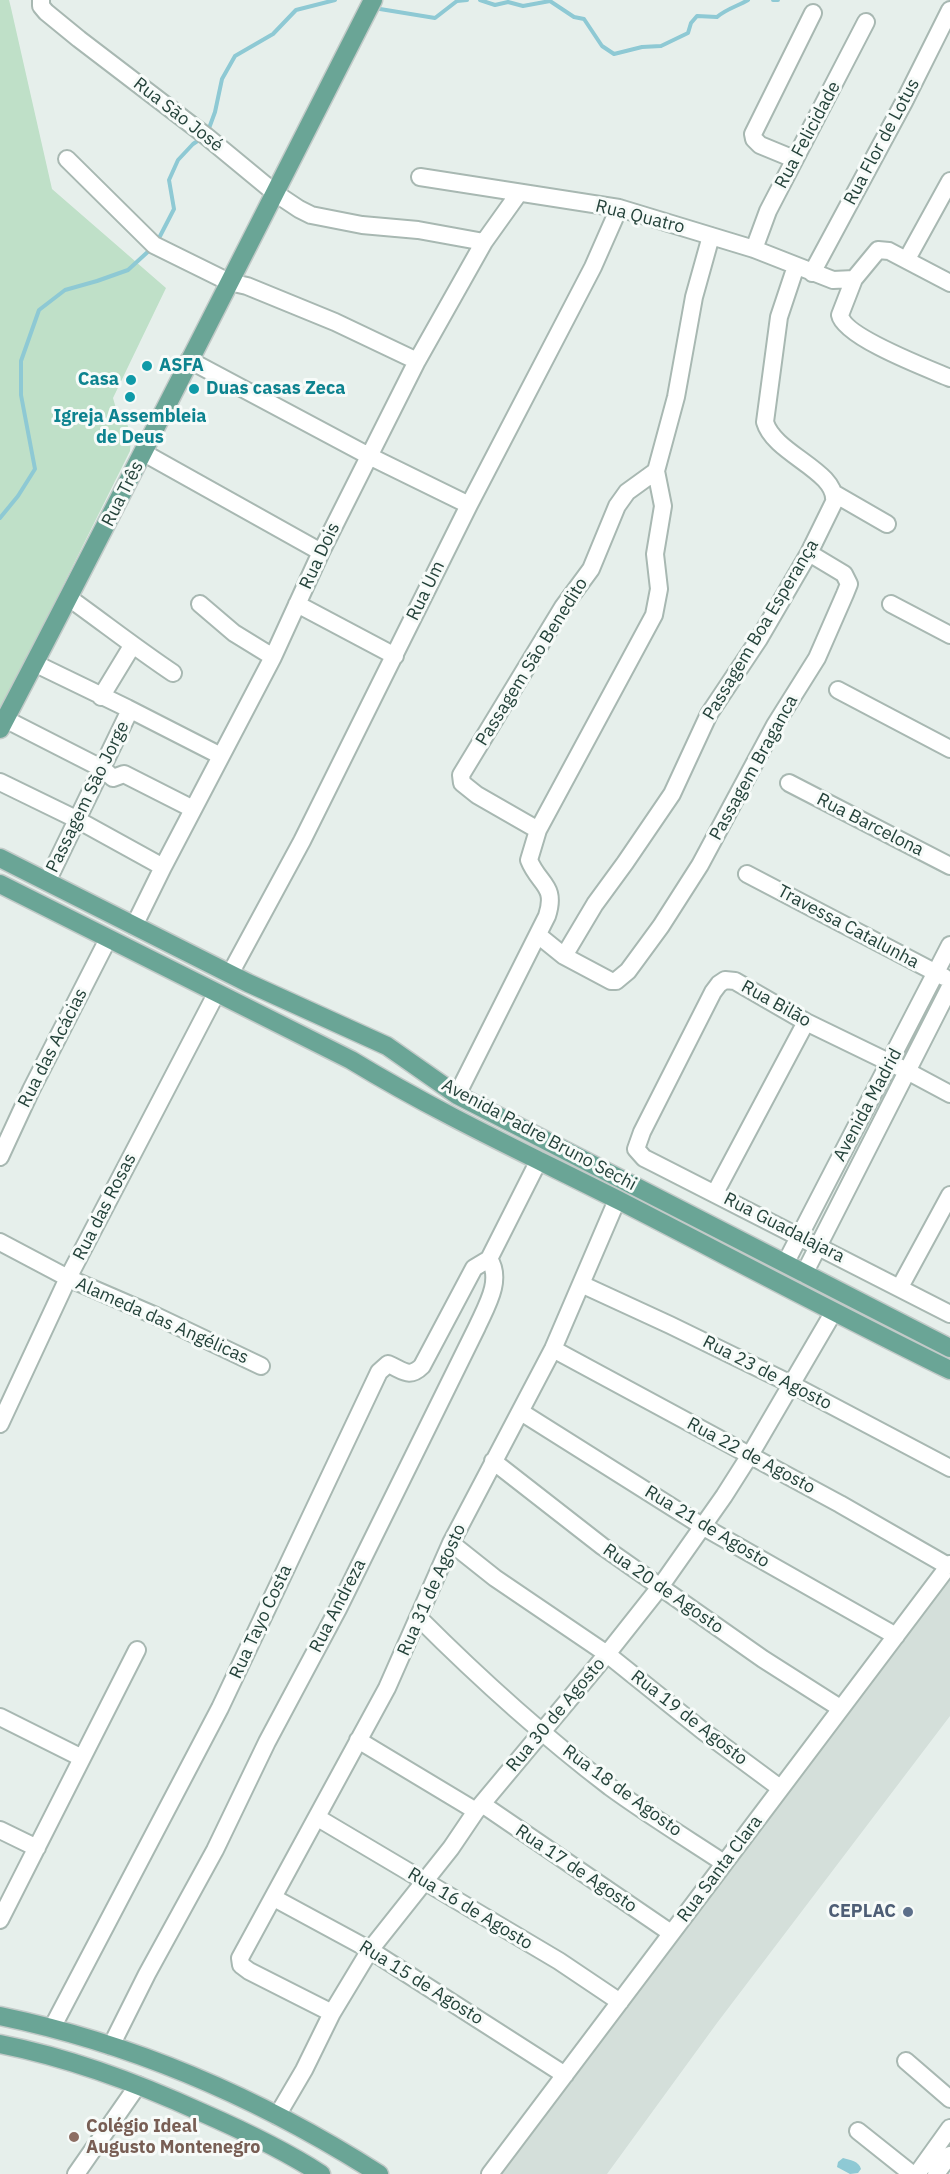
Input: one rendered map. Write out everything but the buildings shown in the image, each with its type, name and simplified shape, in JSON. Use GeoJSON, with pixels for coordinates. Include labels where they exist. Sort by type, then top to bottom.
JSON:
{"type":"FeatureCollection","features":[{"type":"Feature","properties":{"kind":"main road","name":"Rua Três"},"geometry":{"type":"LineString","coordinates":[[3,724],[144,453],[373,0]]}},
{"type":"Feature","properties":{"kind":"main road","name":"Avenida Padre Bruno Sechi"},"geometry":{"type":"LineString","coordinates":[[0,858],[248,983],[371,1038],[398,1052],[457,1095],[950,1348]]}},
{"type":"Feature","properties":{"kind":"main road","name":"Avenida Padre Bruno Sechi"},"geometry":{"type":"LineString","coordinates":[[0,885],[351,1060],[379,1077],[833,1313],[950,1370]]}},
{"type":"Feature","properties":{"kind":"main road"},"geometry":{"type":"LineString","coordinates":[[351,1060],[364,1060],[369,1055],[372,1047],[371,1038]]}},
{"type":"Feature","properties":{"kind":"main road"},"geometry":{"type":"LineString","coordinates":[[379,1077],[380,1063],[385,1056],[398,1052]]}},
{"type":"Feature","properties":{"kind":"main road"},"geometry":{"type":"LineString","coordinates":[[0,2016],[52,2028],[111,2046],[190,2074],[277,2116],[379,2174]]}},
{"type":"Feature","properties":{"kind":"main road"},"geometry":{"type":"LineString","coordinates":[[0,2044],[106,2072],[265,2141],[301,2169],[321,2174]]}},
{"type":"Feature","properties":{"kind":"street","name":"Rua São José"},"geometry":{"type":"LineString","coordinates":[[40,0],[46,12],[79,39],[206,136],[275,193],[311,215],[362,225],[418,230],[484,242]]}},
{"type":"Feature","properties":{"kind":"street","name":"Rua Flor de Lotus"},"geometry":{"type":"LineString","coordinates":[[804,270],[904,102],[950,10]]}},
{"type":"Feature","properties":{"kind":"street"},"geometry":{"type":"LineString","coordinates":[[794,159],[760,145],[754,139],[753,134],[813,14]]}},
{"type":"Feature","properties":{"kind":"street","name":"Rua Felicidade"},"geometry":{"type":"LineString","coordinates":[[754,249],[768,211],[866,22]]}},
{"type":"Feature","properties":{"kind":"street"},"geometry":{"type":"LineString","coordinates":[[67,159],[154,245],[229,282],[247,286],[335,322],[417,361]]}},
{"type":"Feature","properties":{"kind":"street","name":"Rua Quatro"},"geometry":{"type":"LineString","coordinates":[[420,177],[619,207],[754,249],[833,280],[854,279]]}},
{"type":"Feature","properties":{"kind":"street"},"geometry":{"type":"LineString","coordinates":[[907,260],[950,181]]}},
{"type":"Feature","properties":{"kind":"street","name":"Rua Dois"},"geometry":{"type":"LineString","coordinates":[[134,926],[273,657],[321,552],[417,361],[484,242],[519,193]]}},
{"type":"Feature","properties":{"kind":"street","name":"Rua Um"},"geometry":{"type":"LineString","coordinates":[[230,974],[302,841],[469,505],[593,267],[619,207]]}},
{"type":"Feature","properties":{"kind":"street"},"geometry":{"type":"LineString","coordinates":[[457,1095],[538,935],[551,902],[549,892],[536,874],[530,860],[538,830],[654,615],[659,589],[655,554],[663,506],[656,471],[676,397],[694,297],[711,236]]}},
{"type":"Feature","properties":{"kind":"street"},"geometry":{"type":"LineString","coordinates":[[950,283],[889,251],[878,250],[854,279],[840,315],[845,324],[866,340],[950,378]]}},
{"type":"Feature","properties":{"kind":"street"},"geometry":{"type":"LineString","coordinates":[[804,270],[779,316],[766,428],[781,444],[829,484],[835,494],[888,524]]}},
{"type":"Feature","properties":{"kind":"street"},"geometry":{"type":"LineString","coordinates":[[189,360],[369,456],[469,505]]}},
{"type":"Feature","properties":{"kind":"street"},"geometry":{"type":"LineString","coordinates":[[144,453],[321,552]]}},
{"type":"Feature","properties":{"kind":"street","name":"Passagem São Benedito"},"geometry":{"type":"LineString","coordinates":[[538,830],[477,795],[462,783],[461,776],[563,607],[591,568],[616,506],[627,492],[656,471]]}},
{"type":"Feature","properties":{"kind":"street","name":"Passagem Boa Esperança"},"geometry":{"type":"LineString","coordinates":[[564,956],[595,904],[672,794],[710,714],[759,639],[809,553],[834,502],[835,494]]}},
{"type":"Feature","properties":{"kind":"street","name":"Passagem Braganca"},"geometry":{"type":"LineString","coordinates":[[564,956],[611,981],[616,981],[624,976],[680,898],[775,725],[817,658],[849,584],[844,574],[809,553]]}},
{"type":"Feature","properties":{"kind":"street"},"geometry":{"type":"LineString","coordinates":[[69,598],[124,637],[132,646],[174,673]]}},
{"type":"Feature","properties":{"kind":"street"},"geometry":{"type":"LineString","coordinates":[[200,604],[234,633],[273,657]]}},
{"type":"Feature","properties":{"kind":"street"},"geometry":{"type":"LineString","coordinates":[[297,604],[395,656]]}},
{"type":"Feature","properties":{"kind":"street"},"geometry":{"type":"LineString","coordinates":[[891,604],[950,635]]}},
{"type":"Feature","properties":{"kind":"street"},"geometry":{"type":"LineString","coordinates":[[101,697],[132,646]]}},
{"type":"Feature","properties":{"kind":"street","name":"Passagem São Jorge"},"geometry":{"type":"LineString","coordinates":[[34,663],[127,708],[128,715],[47,882]]}},
{"type":"Feature","properties":{"kind":"street"},"geometry":{"type":"LineString","coordinates":[[838,690],[950,749]]}},
{"type":"Feature","properties":{"kind":"street"},"geometry":{"type":"LineString","coordinates":[[127,708],[221,756]]}},
{"type":"Feature","properties":{"kind":"street"},"geometry":{"type":"LineString","coordinates":[[3,724],[103,769],[113,778],[124,774],[193,809]]}},
{"type":"Feature","properties":{"kind":"street"},"geometry":{"type":"LineString","coordinates":[[0,782],[76,819],[163,867]]}},
{"type":"Feature","properties":{"kind":"street","name":"Rua Barcelona"},"geometry":{"type":"LineString","coordinates":[[789,783],[950,866]]}},
{"type":"Feature","properties":{"kind":"street","name":"Travessa Catalunha"},"geometry":{"type":"LineString","coordinates":[[747,874],[943,977]]}},
{"type":"Feature","properties":{"kind":"street"},"geometry":{"type":"LineString","coordinates":[[538,935],[564,956]]}},
{"type":"Feature","properties":{"kind":"street","name":"Rua das Acácias"},"geometry":{"type":"LineString","coordinates":[[0,1157],[31,1090],[108,939]]}},
{"type":"Feature","properties":{"kind":"street","name":"Avenida Madrid"},"geometry":{"type":"LineString","coordinates":[[785,1264],[890,1063],[943,977],[950,945]]}},
{"type":"Feature","properties":{"kind":"street","name":"Rua Bilão"},"geometry":{"type":"LineString","coordinates":[[642,1132],[701,1014],[718,984],[724,980],[735,981],[806,1022],[950,1094]]}},
{"type":"Feature","properties":{"kind":"street","name":"Avenida Madrid"},"geometry":{"type":"LineString","coordinates":[[804,1274],[950,987]]}},
{"type":"Feature","properties":{"kind":"street","name":"Rua das Rosas"},"geometry":{"type":"LineString","coordinates":[[0,1424],[68,1278],[216,994]]}},
{"type":"Feature","properties":{"kind":"street"},"geometry":{"type":"LineString","coordinates":[[715,1193],[806,1022]]}},
{"type":"Feature","properties":{"kind":"street","name":"Rua Guadalajara"},"geometry":{"type":"LineString","coordinates":[[642,1132],[636,1149],[644,1158],[950,1314]]}},
{"type":"Feature","properties":{"kind":"street"},"geometry":{"type":"LineString","coordinates":[[489,1259],[539,1160]]}},
{"type":"Feature","properties":{"kind":"street","name":"Rua 31 de Agosto"},"geometry":{"type":"LineString","coordinates":[[332,2013],[249,1971],[241,1965],[240,1958],[387,1688],[451,1543],[553,1349],[617,1200]]}},
{"type":"Feature","properties":{"kind":"street"},"geometry":{"type":"LineString","coordinates":[[900,1287],[949,1201]]}},
{"type":"Feature","properties":{"kind":"street","name":"Alameda das Angélicas"},"geometry":{"type":"LineString","coordinates":[[0,1242],[68,1278],[156,1316],[261,1366]]}},
{"type":"Feature","properties":{"kind":"street","name":"Rua Tayo Costa"},"geometry":{"type":"LineString","coordinates":[[52,2028],[220,1707],[379,1372],[388,1364],[409,1373],[422,1366],[474,1268],[489,1259]]}},
{"type":"Feature","properties":{"kind":"street","name":"Rua Andreza"},"geometry":{"type":"LineString","coordinates":[[111,2046],[333,1618],[477,1327],[493,1290],[495,1271],[489,1259]]}},
{"type":"Feature","properties":{"kind":"street","name":"Rua 23 de Agosto"},"geometry":{"type":"LineString","coordinates":[[581,1284],[791,1384],[950,1468]]}},
{"type":"Feature","properties":{"kind":"street","name":"Rua 30 de Agosto"},"geometry":{"type":"LineString","coordinates":[[277,2116],[304,2070],[332,2013],[370,1950],[425,1882],[479,1807],[660,1587],[750,1455],[833,1313]]}},
{"type":"Feature","properties":{"kind":"street","name":"Rua 22 de Agosto"},"geometry":{"type":"LineString","coordinates":[[553,1349],[949,1565]]}},
{"type":"Feature","properties":{"kind":"street","name":"Rua 21 de Agosto"},"geometry":{"type":"LineString","coordinates":[[521,1412],[702,1526],[896,1636]]}},
{"type":"Feature","properties":{"kind":"street","name":"Rua 20 de Agosto"},"geometry":{"type":"LineString","coordinates":[[493,1461],[558,1513],[660,1587],[763,1659],[840,1708]]}},
{"type":"Feature","properties":{"kind":"street","name":"Rua 19 de Agosto"},"geometry":{"type":"LineString","coordinates":[[451,1543],[495,1578],[607,1654],[703,1731],[780,1788]]}},
{"type":"Feature","properties":{"kind":"street","name":"Rua Santa Clara"},"geometry":{"type":"LineString","coordinates":[[490,2174],[949,1565]]}},
{"type":"Feature","properties":{"kind":"street","name":"Rua 18 de Agosto"},"geometry":{"type":"LineString","coordinates":[[418,1618],[473,1671],[543,1732],[613,1788],[724,1863]]}},
{"type":"Feature","properties":{"kind":"street"},"geometry":{"type":"LineString","coordinates":[[0,1920],[137,1650]]}},
{"type":"Feature","properties":{"kind":"street"},"geometry":{"type":"LineString","coordinates":[[0,1717],[82,1758]]}},
{"type":"Feature","properties":{"kind":"street","name":"Rua 17 de Agosto"},"geometry":{"type":"LineString","coordinates":[[358,1740],[479,1807],[671,1933]]}},
{"type":"Feature","properties":{"kind":"street","name":"Rua 16 de Agosto"},"geometry":{"type":"LineString","coordinates":[[318,1818],[559,1961],[620,2002]]}},
{"type":"Feature","properties":{"kind":"street"},"geometry":{"type":"LineString","coordinates":[[0,1830],[36,1848]]}},
{"type":"Feature","properties":{"kind":"street","name":"Rua 15 de Agosto"},"geometry":{"type":"LineString","coordinates":[[273,1898],[370,1950],[566,2074]]}},
{"type":"Feature","properties":{"kind":"street"},"geometry":{"type":"LineString","coordinates":[[906,2061],[950,2099]]}},
{"type":"Feature","properties":{"kind":"street"},"geometry":{"type":"LineString","coordinates":[[76,2174],[138,2085]]}},
{"type":"Feature","properties":{"kind":"street"},"geometry":{"type":"LineString","coordinates":[[916,2174],[950,2128]]}},
{"type":"Feature","properties":{"kind":"street"},"geometry":{"type":"LineString","coordinates":[[858,2131],[912,2174]]}},
{"type":"Feature","properties":{"kind":"street"},"geometry":{"type":"LineString","coordinates":[[936,2174],[950,2155]]}},
{"type":"Feature","properties":{"kind":"shaded area"},"geometry":{"type":"Polygon","coordinates":[[[950,1576],[950,1716],[717,2023],[607,2174],[498,2174],[950,1576]]]}},
{"type":"Feature","properties":{"kind":"green space"},"geometry":{"type":"Polygon","coordinates":[[[0,0],[9,0],[52,189],[166,288],[113,398],[117,412],[126,420],[131,437],[130,451],[0,712],[0,0]]]}},
{"type":"Feature","properties":{"kind":"water"},"geometry":{"type":"Polygon","coordinates":[[[843,2158],[858,2164],[861,2169],[858,2173],[850,2174],[837,2167],[838,2162],[843,2158]]]}},
{"type":"Feature","properties":{"kind":"waterway"},"geometry":{"type":"LineString","coordinates":[[208,131],[215,112],[222,79],[235,56],[273,34],[296,10],[335,0]]}},
{"type":"Feature","properties":{"kind":"waterway"},"geometry":{"type":"LineString","coordinates":[[380,9],[435,18],[457,1],[467,0]]}},
{"type":"Feature","properties":{"kind":"waterway"},"geometry":{"type":"LineString","coordinates":[[480,0],[495,5],[508,2],[523,6],[550,1],[574,17],[584,19],[602,46],[614,54],[642,47],[661,46],[688,33],[691,23],[697,16],[717,17],[748,0]]}},
{"type":"Feature","properties":{"kind":"waterway"},"geometry":{"type":"LineString","coordinates":[[773,0],[778,0]]}},
{"type":"Feature","properties":{"kind":"waterway"},"geometry":{"type":"LineString","coordinates":[[157,242],[174,209],[169,180],[178,160],[202,138]]}},
{"type":"Feature","properties":{"kind":"waterway"},"geometry":{"type":"LineString","coordinates":[[0,518],[18,496],[35,469],[21,395],[21,361],[39,310],[65,290],[128,270],[152,248]]}},
{"type":"Feature","properties":{"kind":"place","name":"ASFA"},"geometry":{"type":"Point","coordinates":[147,366]}},
{"type":"Feature","properties":{"kind":"place","name":"Casa"},"geometry":{"type":"Point","coordinates":[131,380]}},
{"type":"Feature","properties":{"kind":"place","name":"Duas casas Zeca"},"geometry":{"type":"Point","coordinates":[194,389]}},
{"type":"Feature","properties":{"kind":"place","name":"Igreja Assembleia de Deus"},"geometry":{"type":"Point","coordinates":[130,397]}},
{"type":"Feature","properties":{"kind":"place","name":"CEPLAC"},"geometry":{"type":"Point","coordinates":[908,1912]}},
{"type":"Feature","properties":{"kind":"place","name":"Colégio Ideal Augusto Montenegro"},"geometry":{"type":"Point","coordinates":[74,2137]}}]}
